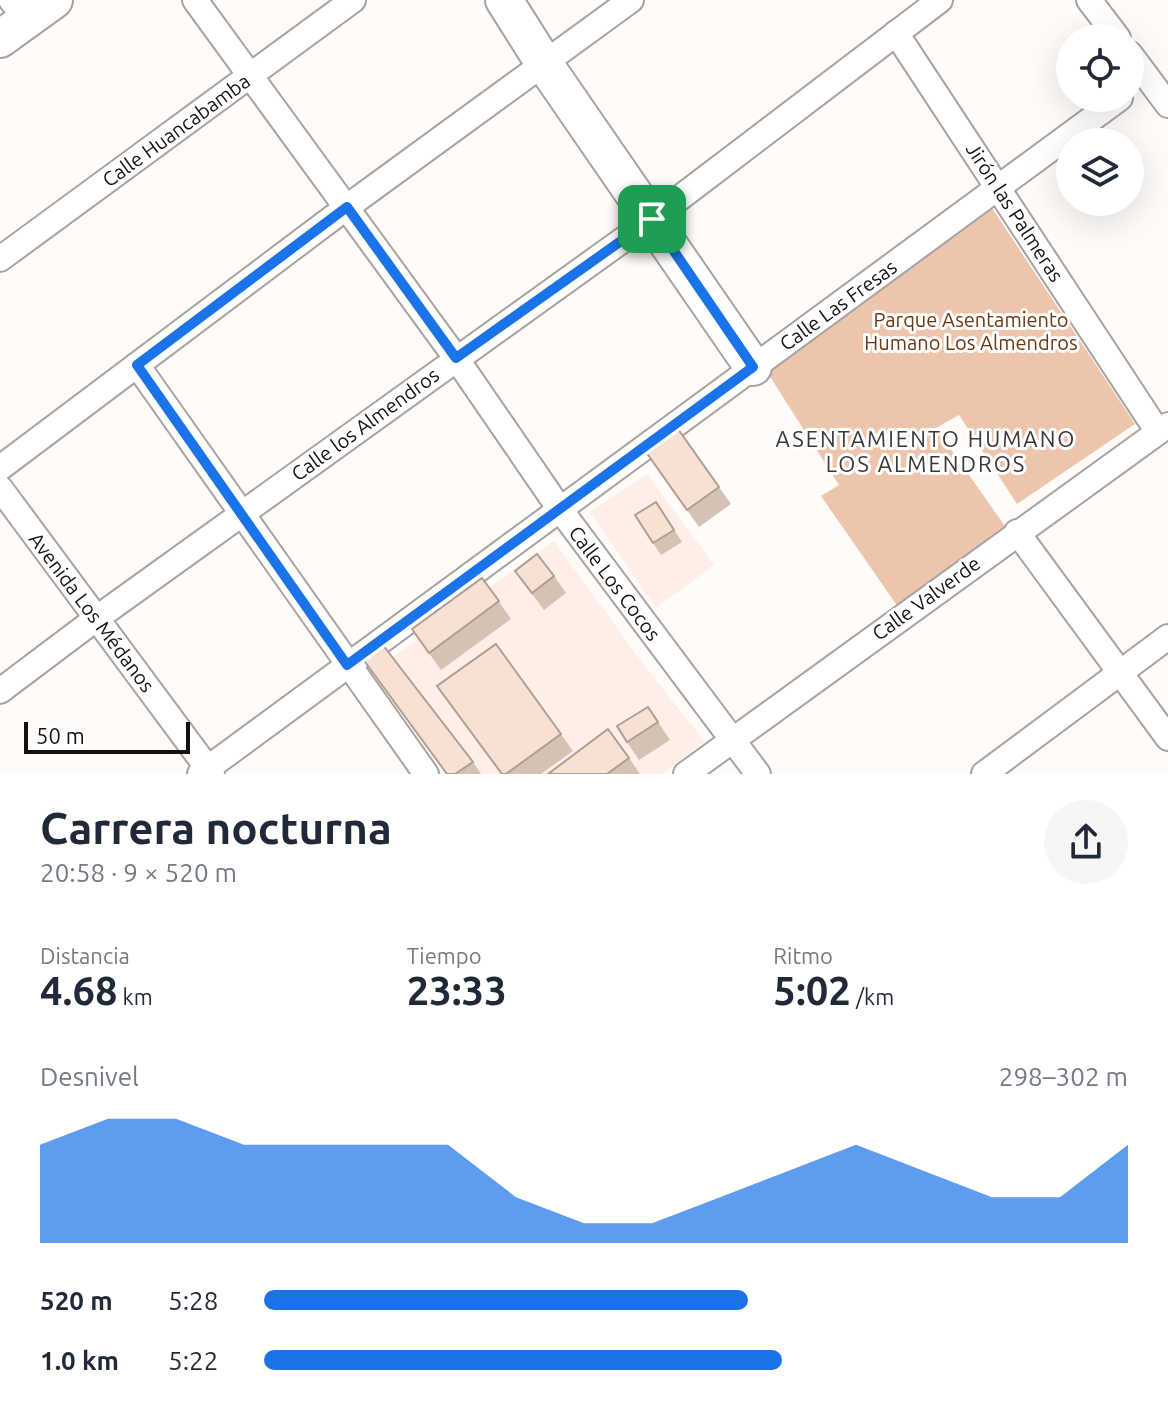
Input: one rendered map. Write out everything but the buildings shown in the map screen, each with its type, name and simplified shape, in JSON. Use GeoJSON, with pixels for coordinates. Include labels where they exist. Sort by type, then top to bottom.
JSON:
{"type":"FeatureCollection","features":[{"type":"Feature","properties":{"kind":"street","name":"Calle Los Cocos"},"geometry":{"type":"LineString","coordinates":[[195,0],[456,358],[559,508],[758,774]]}},
{"type":"Feature","properties":{"kind":"street","name":"Calle Huancabamba"},"geometry":{"type":"LineString","coordinates":[[0,259],[353,0]]}},
{"type":"Feature","properties":{"kind":"street"},"geometry":{"type":"LineString","coordinates":[[504,0],[545,65],[753,367]]}},
{"type":"Feature","properties":{"kind":"street"},"geometry":{"type":"LineString","coordinates":[[0,468],[347,207],[631,0]]}},
{"type":"Feature","properties":{"kind":"street","name":"Calle los Almendros"},"geometry":{"type":"LineString","coordinates":[[0,691],[652,219],[940,0]]}},
{"type":"Feature","properties":{"kind":"street"},"geometry":{"type":"LineString","coordinates":[[1089,0],[1107,24]]}},
{"type":"Feature","properties":{"kind":"street","name":"Jirón las Palmeras"},"geometry":{"type":"LineString","coordinates":[[896,33],[1163,429]]}},
{"type":"Feature","properties":{"kind":"street"},"geometry":{"type":"LineString","coordinates":[[1144,80],[1168,63]]}},
{"type":"Feature","properties":{"kind":"street"},"geometry":{"type":"LineString","coordinates":[[1144,88],[1168,105]]}},
{"type":"Feature","properties":{"kind":"street","name":"Calle Las Fresas"},"geometry":{"type":"LineString","coordinates":[[207,772],[559,508],[1101,112]]}},
{"type":"Feature","properties":{"kind":"street"},"geometry":{"type":"LineString","coordinates":[[137,365],[426,774]]}},
{"type":"Feature","properties":{"kind":"street","name":"Calle Valverde"},"geometry":{"type":"LineString","coordinates":[[686,774],[1163,429]]}},
{"type":"Feature","properties":{"kind":"street","name":"Avenida Los Médanos"},"geometry":{"type":"LineString","coordinates":[[0,488],[207,772]]}},
{"type":"Feature","properties":{"kind":"street"},"geometry":{"type":"LineString","coordinates":[[1017,532],[1168,738]]}},
{"type":"Feature","properties":{"kind":"street"},"geometry":{"type":"LineString","coordinates":[[984,774],[1168,637]]}},
{"type":"Feature","properties":{"kind":"shaded area"},"geometry":{"type":"Polygon","coordinates":[[[647,474],[714,565],[656,608],[590,512],[647,474]]]}},
{"type":"Feature","properties":{"kind":"shaded area"},"geometry":{"type":"Polygon","coordinates":[[[554,541],[641,661],[705,742],[662,774],[446,774],[372,672],[554,541]]]}},
{"type":"Feature","properties":{"kind":"green space","name":"Parque Asentamiento Humano Los Almendros"},"geometry":{"type":"Polygon","coordinates":[[[992,208],[1135,424],[1017,504],[959,415],[936,428],[1007,529],[898,607],[821,496],[839,485],[767,372],[992,208]]]}},
{"type":"Feature","properties":{"kind":"district","name":"ASENTAMIENTO HUMANO LOS ALMENDROS"},"geometry":{"type":"Point","coordinates":[926,450]}},
{"type":"Feature","properties":{"kind":"route"},"geometry":{"type":"LineString","coordinates":[[347,207],[456,358],[652,219],[753,367],[347,665],[137,365],[347,207]]}}]}
